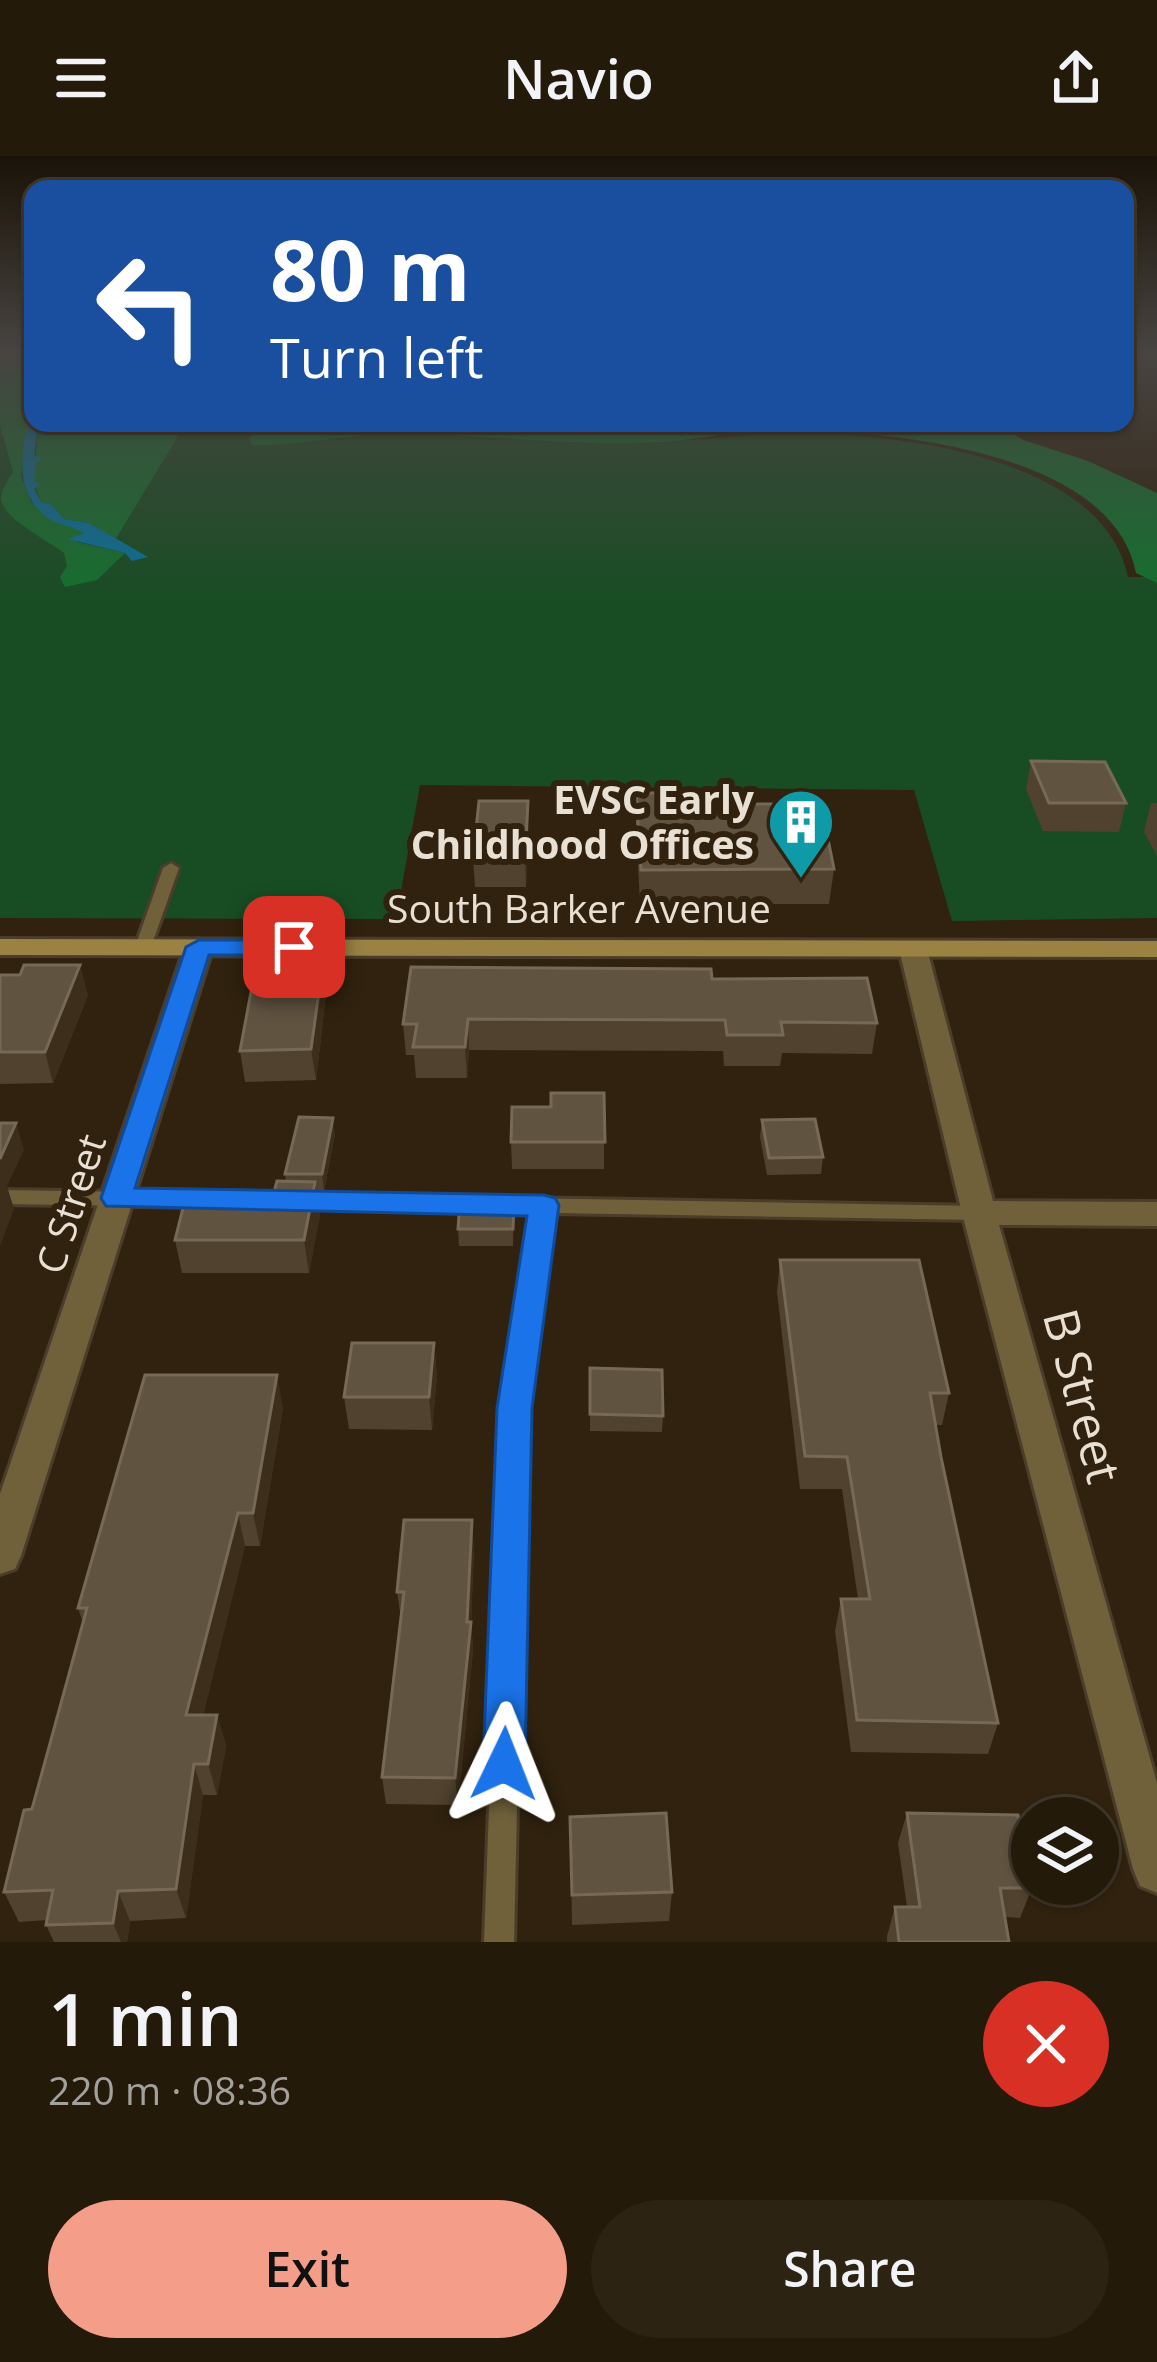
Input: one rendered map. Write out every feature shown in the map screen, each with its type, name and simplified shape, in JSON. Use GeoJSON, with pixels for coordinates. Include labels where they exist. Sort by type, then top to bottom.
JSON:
{"type":"FeatureCollection","features":[{"type":"Feature","properties":{"kind":"main road","name":"South Barker Avenue"},"geometry":{"type":"LineString","coordinates":[[0,946],[1157,950]]}},
{"type":"Feature","properties":{"kind":"street","name":"C Street"},"geometry":{"type":"LineString","coordinates":[[0,1556],[199,947]]}},
{"type":"Feature","properties":{"kind":"street","name":"B Street"},"geometry":{"type":"LineString","coordinates":[[913,949],[979,1213],[1157,1869]]}},
{"type":"Feature","properties":{"kind":"street"},"geometry":{"type":"LineString","coordinates":[[979,1213],[1157,1214]]}},
{"type":"Feature","properties":{"kind":"lane"},"geometry":{"type":"LineString","coordinates":[[143,947],[171,868]]}},
{"type":"Feature","properties":{"kind":"lane"},"geometry":{"type":"LineString","coordinates":[[0,1197],[236,1200]]}},
{"type":"Feature","properties":{"kind":"lane"},"geometry":{"type":"LineString","coordinates":[[283,1201],[979,1213]]}},
{"type":"Feature","properties":{"kind":"lane"},"geometry":{"type":"LineString","coordinates":[[499,1942],[515,1408],[544,1205]]}},
{"type":"Feature","properties":{"kind":"green space"},"geometry":{"type":"Polygon","coordinates":[[[0,435],[883,438],[988,459],[1037,478],[1079,503],[1111,536],[1128,577],[1157,577],[1157,918],[952,921],[914,790],[420,785],[396,919],[0,918],[0,435]]]}},
{"type":"Feature","properties":{"kind":"green space"},"geometry":{"type":"Polygon","coordinates":[[[3,435],[27,435],[21,476],[31,502],[86,534],[77,542],[125,553],[97,580],[65,587],[60,577],[67,566],[64,553],[4,508],[3,489],[13,472],[3,435]]]}},
{"type":"Feature","properties":{"kind":"green space"},"geometry":{"type":"Polygon","coordinates":[[[38,435],[179,435],[115,540],[89,523],[64,519],[51,504],[41,502],[33,482],[38,435]]]}},
{"type":"Feature","properties":{"kind":"green space"},"geometry":{"type":"Polygon","coordinates":[[[358,435],[288,444],[252,445],[249,439],[358,435]]]}},
{"type":"Feature","properties":{"kind":"green space"},"geometry":{"type":"Polygon","coordinates":[[[442,435],[719,435],[629,443],[442,435]]]}},
{"type":"Feature","properties":{"kind":"green space"},"geometry":{"type":"Polygon","coordinates":[[[879,435],[1016,435],[1157,493],[1157,583],[1136,573],[1118,531],[1083,497],[1037,472],[926,442],[879,435]]]}},
{"type":"Feature","properties":{"kind":"water"},"geometry":{"type":"Polygon","coordinates":[[[26,435],[37,435],[34,455],[43,459],[36,462],[34,481],[40,484],[34,489],[41,502],[51,504],[64,519],[89,523],[148,557],[132,561],[125,553],[68,539],[84,533],[52,520],[35,506],[23,477],[26,435]]]}},
{"type":"Feature","properties":{"kind":"building"},"geometry":{"type":"Polygon","coordinates":[[[1031,761],[1105,762],[1126,803],[1049,803],[1031,761]]]}},
{"type":"Feature","properties":{"kind":"building"},"geometry":{"type":"Polygon","coordinates":[[[636,793],[710,793],[712,804],[821,804],[834,869],[641,870],[636,793]]]}},
{"type":"Feature","properties":{"kind":"building"},"geometry":{"type":"Polygon","coordinates":[[[479,801],[528,801],[525,858],[473,858],[479,801]]]}},
{"type":"Feature","properties":{"kind":"building"},"geometry":{"type":"Polygon","coordinates":[[[323,963],[311,1049],[240,1051],[256,965],[323,963]]]}},
{"type":"Feature","properties":{"kind":"building"},"geometry":{"type":"Polygon","coordinates":[[[24,965],[80,965],[45,1052],[0,1052],[0,975],[20,975],[24,965]]]}},
{"type":"Feature","properties":{"kind":"building"},"geometry":{"type":"Polygon","coordinates":[[[411,967],[711,969],[712,979],[867,978],[877,1023],[781,1022],[783,1035],[727,1035],[725,1020],[468,1019],[465,1047],[413,1047],[417,1024],[403,1024],[411,967]]]}},
{"type":"Feature","properties":{"kind":"building"},"geometry":{"type":"Polygon","coordinates":[[[551,1093],[604,1093],[605,1142],[511,1142],[512,1107],[551,1107],[551,1093]]]}},
{"type":"Feature","properties":{"kind":"building"},"geometry":{"type":"Polygon","coordinates":[[[299,1117],[333,1118],[322,1174],[285,1174],[299,1117]]]}},
{"type":"Feature","properties":{"kind":"building"},"geometry":{"type":"Polygon","coordinates":[[[815,1119],[823,1157],[769,1158],[762,1120],[815,1119]]]}},
{"type":"Feature","properties":{"kind":"building"},"geometry":{"type":"Polygon","coordinates":[[[0,1123],[16,1123],[0,1159],[0,1123]]]}},
{"type":"Feature","properties":{"kind":"building"},"geometry":{"type":"Polygon","coordinates":[[[277,1181],[315,1182],[304,1240],[175,1240],[186,1196],[273,1196],[277,1181]]]}},
{"type":"Feature","properties":{"kind":"building"},"geometry":{"type":"Polygon","coordinates":[[[460,1200],[514,1201],[513,1229],[458,1229],[460,1200]]]}},
{"type":"Feature","properties":{"kind":"building"},"geometry":{"type":"Polygon","coordinates":[[[780,1260],[919,1260],[949,1393],[930,1393],[998,1723],[857,1720],[841,1599],[870,1599],[847,1457],[805,1456],[780,1260]]]}},
{"type":"Feature","properties":{"kind":"building"},"geometry":{"type":"Polygon","coordinates":[[[352,1343],[434,1343],[429,1397],[344,1397],[352,1343]]]}},
{"type":"Feature","properties":{"kind":"building"},"geometry":{"type":"Polygon","coordinates":[[[590,1368],[662,1370],[663,1416],[590,1414],[590,1368]]]}},
{"type":"Feature","properties":{"kind":"building"},"geometry":{"type":"Polygon","coordinates":[[[145,1375],[277,1375],[253,1513],[238,1513],[186,1715],[217,1715],[208,1764],[194,1764],[176,1889],[118,1891],[113,1923],[46,1925],[53,1890],[4,1892],[24,1810],[32,1809],[87,1608],[78,1608],[145,1375]]]}},
{"type":"Feature","properties":{"kind":"building"},"geometry":{"type":"Polygon","coordinates":[[[404,1520],[472,1520],[467,1622],[471,1622],[455,1778],[382,1777],[404,1592],[397,1592],[404,1520]]]}},
{"type":"Feature","properties":{"kind":"building"},"geometry":{"type":"Polygon","coordinates":[[[666,1813],[672,1892],[572,1895],[570,1817],[666,1813]]]}},
{"type":"Feature","properties":{"kind":"building"},"geometry":{"type":"Polygon","coordinates":[[[907,1813],[1011,1815],[1011,1888],[1000,1888],[1009,1942],[899,1942],[895,1907],[920,1907],[907,1813]]]}},
{"type":"Feature","properties":{"kind":"place","name":"EVSC Early Childhood Offices"},"geometry":{"type":"Point","coordinates":[801,881]}},
{"type":"Feature","properties":{"kind":"route"},"geometry":{"type":"LineString","coordinates":[[294,947],[199,947],[117,1198],[544,1205],[515,1408],[504,1764]]}}]}
